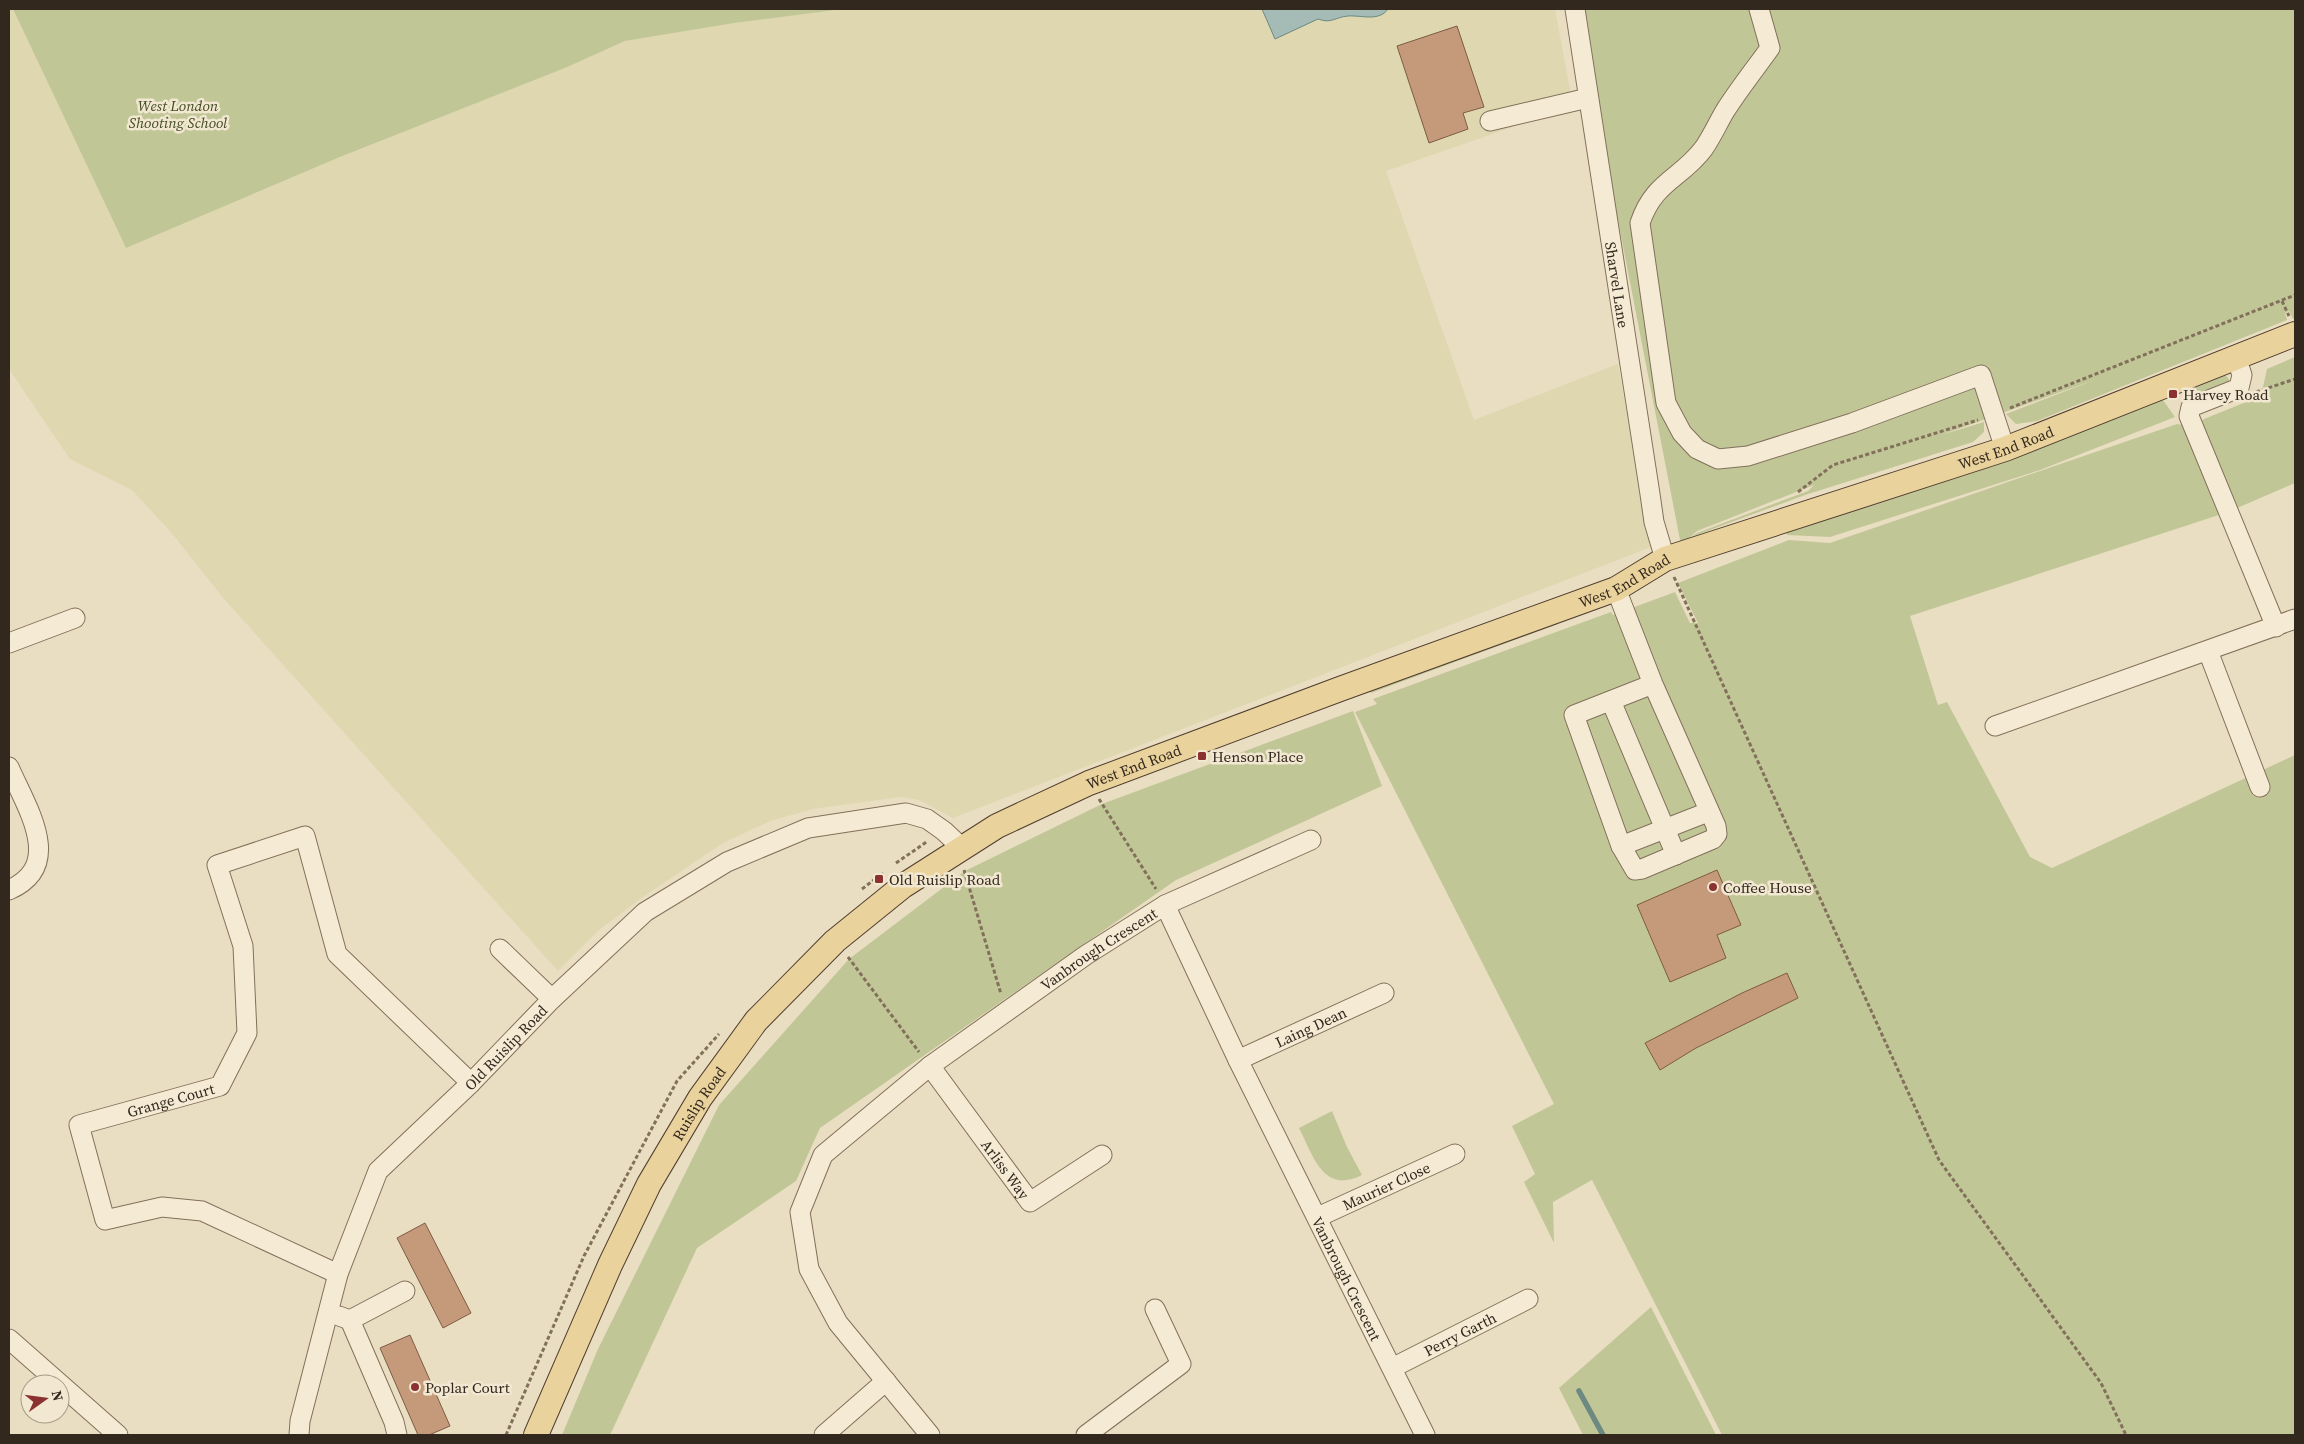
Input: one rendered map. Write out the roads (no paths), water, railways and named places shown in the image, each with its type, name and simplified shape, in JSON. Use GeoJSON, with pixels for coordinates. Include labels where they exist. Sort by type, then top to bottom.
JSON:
{"type":"FeatureCollection","features":[{"type":"Feature","properties":{"kind":"main road","name":"West End Road"},"geometry":{"type":"LineString","coordinates":[[966,856],[997,826],[1089,783],[1340,688],[1616,588],[1665,559],[2005,449],[2236,357],[2293,327]]}},
{"type":"Feature","properties":{"kind":"main road","name":"Ruislip Road"},"geometry":{"type":"LineString","coordinates":[[536,1435],[610,1265],[650,1184],[700,1098],[756,1021],[824,952],[903,886],[966,856]]}},
{"type":"Feature","properties":{"kind":"street","name":"Sharvel Lane"},"geometry":{"type":"LineString","coordinates":[[1575,9],[1651,504],[1665,559]]}},
{"type":"Feature","properties":{"kind":"street"},"geometry":{"type":"LineString","coordinates":[[1759,9],[1770,48],[1726,109],[1704,148],[1691,163],[1661,186],[1646,206],[1640,223],[1666,403],[1682,433],[1697,449],[1718,459],[1748,456],[1852,423],[1986,370],[2005,449]]}},
{"type":"Feature","properties":{"kind":"street"},"geometry":{"type":"LineString","coordinates":[[1490,121],[1588,98]]}},
{"type":"Feature","properties":{"kind":"street"},"geometry":{"type":"LineString","coordinates":[[2236,357],[2242,375],[2239,388],[2191,407],[2189,416],[2276,627]]}},
{"type":"Feature","properties":{"kind":"street"},"geometry":{"type":"LineString","coordinates":[[1616,588],[1653,684],[1718,834],[1713,839],[1635,870],[1621,846],[1574,715],[1653,684]]}},
{"type":"Feature","properties":{"kind":"street"},"geometry":{"type":"LineString","coordinates":[[9,643],[75,618]]}},
{"type":"Feature","properties":{"kind":"street"},"geometry":{"type":"LineString","coordinates":[[1995,726],[2295,619]]}},
{"type":"Feature","properties":{"kind":"street"},"geometry":{"type":"LineString","coordinates":[[2208,651],[2260,787]]}},
{"type":"Feature","properties":{"kind":"street"},"geometry":{"type":"LineString","coordinates":[[1611,701],[1676,855]]}},
{"type":"Feature","properties":{"kind":"street"},"geometry":{"type":"LineString","coordinates":[[9,767],[38,836],[40,856],[31,873],[17,887],[9,890]]}},
{"type":"Feature","properties":{"kind":"street"},"geometry":{"type":"LineString","coordinates":[[1621,846],[1708,812]]}},
{"type":"Feature","properties":{"kind":"street","name":"Old Ruislip Road"},"geometry":{"type":"LineString","coordinates":[[299,1435],[300,1422],[338,1274],[378,1171],[471,1083],[552,999],[645,912],[727,862],[808,828],[906,813],[927,820],[944,831],[966,856]]}},
{"type":"Feature","properties":{"kind":"street","name":"Grange Court"},"geometry":{"type":"LineString","coordinates":[[338,1274],[202,1210],[162,1206],[106,1220],[79,1125],[220,1086],[248,1033],[243,946],[217,865],[305,836],[337,954],[471,1083]]}},
{"type":"Feature","properties":{"kind":"street"},"geometry":{"type":"LineString","coordinates":[[1165,905],[1311,840]]}},
{"type":"Feature","properties":{"kind":"street","name":"Vanbrough Crescent"},"geometry":{"type":"LineString","coordinates":[[930,1435],[838,1323],[809,1269],[800,1212],[823,1155],[930,1066],[1086,955],[1165,905],[1238,1060],[1425,1435]]}},
{"type":"Feature","properties":{"kind":"street"},"geometry":{"type":"LineString","coordinates":[[500,949],[552,999]]}},
{"type":"Feature","properties":{"kind":"street","name":"Laing Dean"},"geometry":{"type":"LineString","coordinates":[[1238,1060],[1384,993]]}},
{"type":"Feature","properties":{"kind":"street","name":"Arliss Way"},"geometry":{"type":"LineString","coordinates":[[930,1066],[1030,1202],[1102,1155]]}},
{"type":"Feature","properties":{"kind":"street","name":"Maurier Close"},"geometry":{"type":"LineString","coordinates":[[1318,1218],[1455,1154]]}},
{"type":"Feature","properties":{"kind":"street"},"geometry":{"type":"LineString","coordinates":[[350,1320],[406,1291]]}},
{"type":"Feature","properties":{"kind":"street","name":"Perry Garth"},"geometry":{"type":"LineString","coordinates":[[1392,1368],[1528,1299]]}},
{"type":"Feature","properties":{"kind":"street"},"geometry":{"type":"LineString","coordinates":[[1086,1435],[1181,1364],[1155,1309]]}},
{"type":"Feature","properties":{"kind":"street"},"geometry":{"type":"LineString","coordinates":[[328,1312],[350,1320],[394,1422],[397,1435]]}},
{"type":"Feature","properties":{"kind":"street"},"geometry":{"type":"LineString","coordinates":[[9,1339],[118,1435]]}},
{"type":"Feature","properties":{"kind":"street"},"geometry":{"type":"LineString","coordinates":[[824,1435],[886,1381]]}},
{"type":"Feature","properties":{"kind":"water"},"geometry":{"type":"Polygon","coordinates":[[[1262,9],[1388,9],[1375,17],[1348,16],[1330,21],[1318,19],[1275,39],[1262,9]]]}},
{"type":"Feature","properties":{"kind":"waterway"},"geometry":{"type":"LineString","coordinates":[[1579,1391],[1603,1435]]}},
{"type":"Feature","properties":{"kind":"place","name":"Harvey Road"},"geometry":{"type":"Point","coordinates":[2173,394]}},
{"type":"Feature","properties":{"kind":"place","name":"Henson Place"},"geometry":{"type":"Point","coordinates":[1202,756]}},
{"type":"Feature","properties":{"kind":"place","name":"Old Ruislip Road"},"geometry":{"type":"Point","coordinates":[879,879]}},
{"type":"Feature","properties":{"kind":"place","name":"Coffee House"},"geometry":{"type":"Point","coordinates":[1713,887]}},
{"type":"Feature","properties":{"kind":"place","name":"Poplar Court"},"geometry":{"type":"Point","coordinates":[415,1387]}},
{"type":"Feature","properties":{"kind":"park label","name":"West London Shooting School"},"geometry":{"type":"Point","coordinates":[178,114]}}]}
